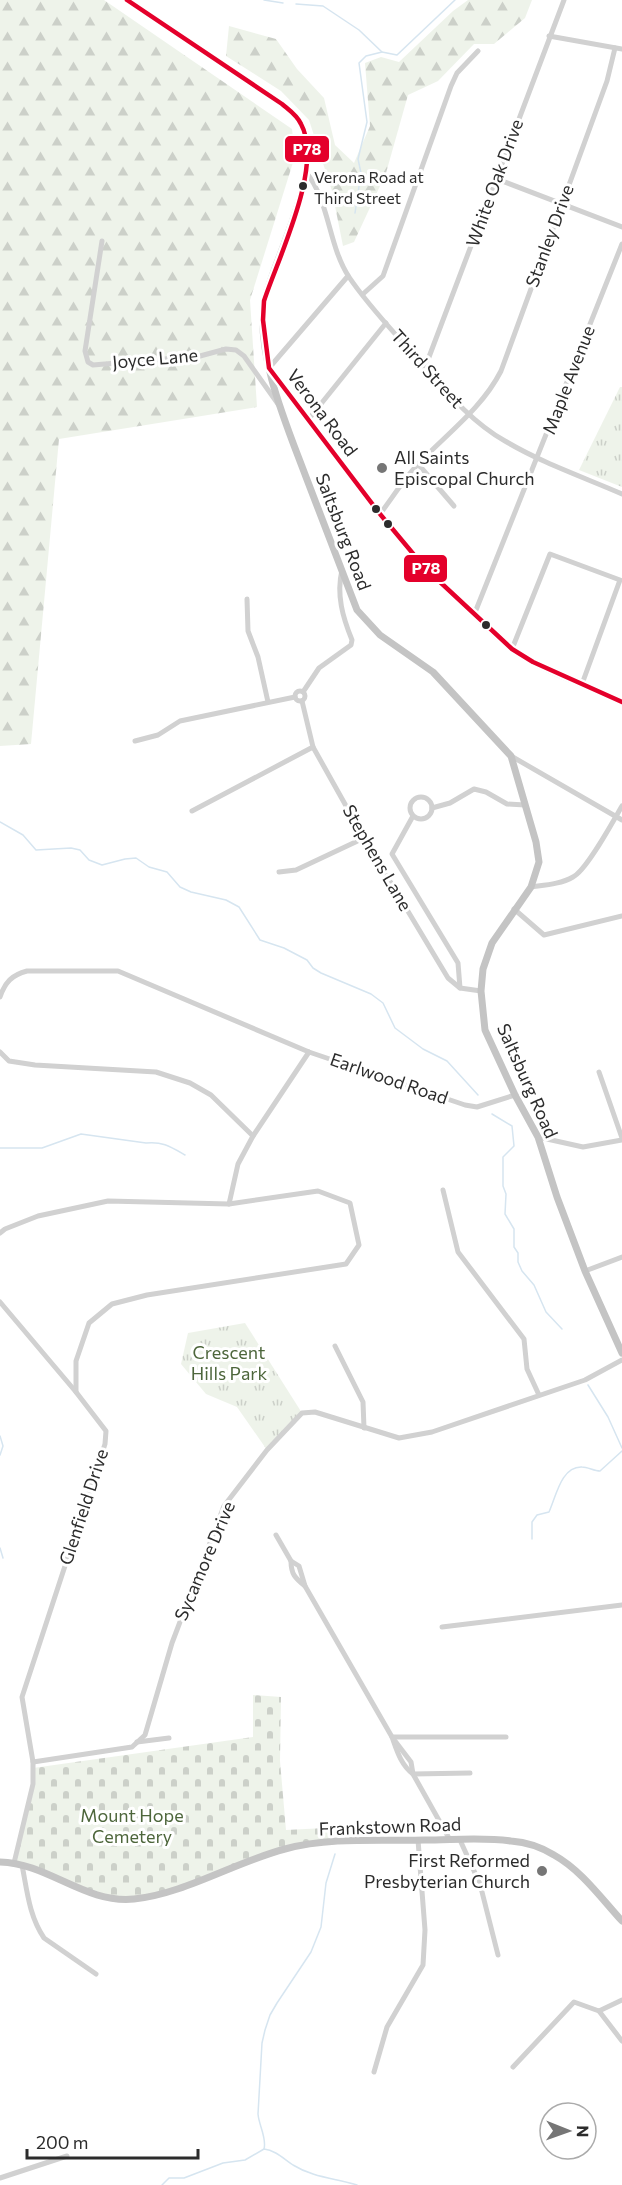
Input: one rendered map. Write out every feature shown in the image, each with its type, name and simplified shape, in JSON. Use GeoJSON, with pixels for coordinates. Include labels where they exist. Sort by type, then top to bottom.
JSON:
{"type":"FeatureCollection","features":[{"type":"Feature","properties":{"kind":"main road","name":"Verona Road"},"geometry":{"type":"LineString","coordinates":[[127,0],[282,104],[297,117],[304,129],[307,139],[306,172],[298,203],[264,301],[263,320],[269,368]]}},
{"type":"Feature","properties":{"kind":"main road","name":"Saltsburg Road"},"geometry":{"type":"LineString","coordinates":[[269,368],[280,408],[357,610],[380,635],[433,672],[511,756],[540,862],[531,887],[492,943],[483,969],[481,991],[485,1030],[515,1095],[538,1137],[557,1197],[585,1270],[622,1353]]}},
{"type":"Feature","properties":{"kind":"main road","name":"Frankstown Road"},"geometry":{"type":"LineString","coordinates":[[0,1862],[22,1865],[101,1897],[126,1900],[158,1895],[284,1849],[338,1841],[511,1841],[544,1850],[563,1861],[579,1874],[622,1921]]}},
{"type":"Feature","properties":{"kind":"street","name":"White Oak Drive"},"geometry":{"type":"LineString","coordinates":[[424,366],[564,0]]}},
{"type":"Feature","properties":{"kind":"street"},"geometry":{"type":"LineString","coordinates":[[549,36],[622,49]]}},
{"type":"Feature","properties":{"kind":"street","name":"Stanley Drive"},"geometry":{"type":"LineString","coordinates":[[380,514],[418,464],[468,416],[491,389],[501,371],[607,81],[615,48]]}},
{"type":"Feature","properties":{"kind":"street"},"geometry":{"type":"LineString","coordinates":[[363,294],[383,276],[451,86],[457,73],[478,51]]}},
{"type":"Feature","properties":{"kind":"street","name":"Third Street"},"geometry":{"type":"LineString","coordinates":[[306,172],[316,185],[330,232],[348,276],[468,416],[504,441],[622,494]]}},
{"type":"Feature","properties":{"kind":"street"},"geometry":{"type":"LineString","coordinates":[[497,179],[622,227]]}},
{"type":"Feature","properties":{"kind":"street","name":"Joyce Lane"},"geometry":{"type":"LineString","coordinates":[[102,241],[85,351],[88,362],[93,365],[200,356],[226,349],[236,350],[244,356],[280,408]]}},
{"type":"Feature","properties":{"kind":"street","name":"Maple Avenue"},"geometry":{"type":"LineString","coordinates":[[474,615],[622,244]]}},
{"type":"Feature","properties":{"kind":"street"},"geometry":{"type":"LineString","coordinates":[[269,368],[348,276]]}},
{"type":"Feature","properties":{"kind":"street"},"geometry":{"type":"LineString","coordinates":[[308,420],[386,323]]}},
{"type":"Feature","properties":{"kind":"street","name":"Verona Road"},"geometry":{"type":"LineString","coordinates":[[269,368],[380,514],[425,568],[474,615],[512,649],[533,662],[622,702]]}},
{"type":"Feature","properties":{"kind":"street"},"geometry":{"type":"LineString","coordinates":[[418,464],[454,506]]}},
{"type":"Feature","properties":{"kind":"street"},"geometry":{"type":"LineString","coordinates":[[512,649],[550,554],[620,580],[582,684]]}},
{"type":"Feature","properties":{"kind":"street"},"geometry":{"type":"LineString","coordinates":[[303,692],[319,668],[351,645],[352,640],[344,620],[339,594],[342,570]]}},
{"type":"Feature","properties":{"kind":"street"},"geometry":{"type":"LineString","coordinates":[[247,599],[248,631],[258,657],[268,702]]}},
{"type":"Feature","properties":{"kind":"street"},"geometry":{"type":"LineString","coordinates":[[295,697],[296,692],[303,692]]}},
{"type":"Feature","properties":{"kind":"street"},"geometry":{"type":"LineString","coordinates":[[295,697],[302,701],[305,697],[303,692]]}},
{"type":"Feature","properties":{"kind":"street"},"geometry":{"type":"LineString","coordinates":[[135,741],[158,735],[180,721],[295,697]]}},
{"type":"Feature","properties":{"kind":"street","name":"Stephens Lane"},"geometry":{"type":"LineString","coordinates":[[302,701],[313,747],[364,838],[448,978],[460,988]]}},
{"type":"Feature","properties":{"kind":"street"},"geometry":{"type":"LineString","coordinates":[[192,811],[313,747]]}},
{"type":"Feature","properties":{"kind":"street"},"geometry":{"type":"LineString","coordinates":[[511,756],[619,818]]}},
{"type":"Feature","properties":{"kind":"street"},"geometry":{"type":"LineString","coordinates":[[413,816],[420,819],[427,818],[432,808],[450,803],[474,789],[486,792],[507,804],[525,805]]}},
{"type":"Feature","properties":{"kind":"street"},"geometry":{"type":"LineString","coordinates":[[432,808],[428,799],[418,797],[415,799],[410,806],[413,816],[392,854],[458,963],[460,988],[481,991]]}},
{"type":"Feature","properties":{"kind":"street"},"geometry":{"type":"LineString","coordinates":[[531,887],[575,877],[619,818],[622,806]]}},
{"type":"Feature","properties":{"kind":"street"},"geometry":{"type":"LineString","coordinates":[[279,872],[296,870],[364,838]]}},
{"type":"Feature","properties":{"kind":"street"},"geometry":{"type":"LineString","coordinates":[[514,909],[544,935],[622,916]]}},
{"type":"Feature","properties":{"kind":"street"},"geometry":{"type":"LineString","coordinates":[[0,997],[8,981],[15,974],[27,971],[118,971],[309,1052]]}},
{"type":"Feature","properties":{"kind":"street"},"geometry":{"type":"LineString","coordinates":[[0,1052],[9,1061],[35,1065],[156,1072],[190,1083],[211,1095],[253,1136]]}},
{"type":"Feature","properties":{"kind":"street","name":"Earlwood Road"},"geometry":{"type":"LineString","coordinates":[[229,1204],[238,1164],[253,1136],[309,1052],[470,1107],[515,1095]]}},
{"type":"Feature","properties":{"kind":"street"},"geometry":{"type":"LineString","coordinates":[[538,1137],[583,1147],[622,1139],[598,1072]]}},
{"type":"Feature","properties":{"kind":"street"},"geometry":{"type":"LineString","coordinates":[[443,1190],[458,1252],[524,1339],[527,1369],[539,1395]]}},
{"type":"Feature","properties":{"kind":"street"},"geometry":{"type":"LineString","coordinates":[[0,1233],[38,1216],[108,1201],[229,1204],[318,1191],[350,1203],[359,1245],[346,1264],[147,1295],[112,1304],[89,1323],[76,1361],[76,1392]]}},
{"type":"Feature","properties":{"kind":"street"},"geometry":{"type":"LineString","coordinates":[[585,1270],[622,1257]]}},
{"type":"Feature","properties":{"kind":"street"},"geometry":{"type":"LineString","coordinates":[[0,1302],[76,1392]]}},
{"type":"Feature","properties":{"kind":"street"},"geometry":{"type":"LineString","coordinates":[[335,1346],[363,1402],[364,1428]]}},
{"type":"Feature","properties":{"kind":"street","name":"Sycamore Drive"},"geometry":{"type":"LineString","coordinates":[[137,1742],[145,1735],[172,1643],[224,1506],[267,1450],[302,1413],[315,1412],[399,1438],[432,1432],[585,1380],[622,1360]]}},
{"type":"Feature","properties":{"kind":"street","name":"Glenfield Drive"},"geometry":{"type":"LineString","coordinates":[[14,1863],[33,1784],[33,1762],[22,1697],[105,1444],[106,1431],[76,1392]]}},
{"type":"Feature","properties":{"kind":"street"},"geometry":{"type":"LineString","coordinates":[[276,1535],[291,1561],[291,1571],[295,1578],[305,1586],[392,1737],[407,1755],[413,1774],[450,1840]]}},
{"type":"Feature","properties":{"kind":"street"},"geometry":{"type":"LineString","coordinates":[[442,1627],[622,1605]]}},
{"type":"Feature","properties":{"kind":"street"},"geometry":{"type":"LineString","coordinates":[[392,1737],[506,1737]]}},
{"type":"Feature","properties":{"kind":"street"},"geometry":{"type":"LineString","coordinates":[[33,1762],[132,1747],[137,1742],[169,1738]]}},
{"type":"Feature","properties":{"kind":"street"},"geometry":{"type":"LineString","coordinates":[[413,1774],[470,1773]]}},
{"type":"Feature","properties":{"kind":"street"},"geometry":{"type":"LineString","coordinates":[[374,2072],[387,2027],[423,1965],[425,1930],[418,1840]]}},
{"type":"Feature","properties":{"kind":"street"},"geometry":{"type":"LineString","coordinates":[[460,1840],[480,1884],[498,1955]]}},
{"type":"Feature","properties":{"kind":"street"},"geometry":{"type":"LineString","coordinates":[[22,1865],[30,1906],[44,1938],[96,1974]]}},
{"type":"Feature","properties":{"kind":"street"},"geometry":{"type":"LineString","coordinates":[[599,2011],[622,2000]]}},
{"type":"Feature","properties":{"kind":"street"},"geometry":{"type":"LineString","coordinates":[[513,2067],[574,2002],[599,2011],[622,2042]]}},
{"type":"Feature","properties":{"kind":"street"},"geometry":{"type":"LineString","coordinates":[[0,2178],[68,2156]]}},
{"type":"Feature","properties":{"kind":"green space"},"geometry":{"type":"Polygon","coordinates":[[[0,0],[104,0],[292,129],[295,156],[250,300],[257,407],[59,439],[31,744],[0,746],[0,0]]]}},
{"type":"Feature","properties":{"kind":"green space"},"geometry":{"type":"Polygon","coordinates":[[[468,0],[532,0],[525,18],[494,44],[474,44],[438,81],[408,95],[386,173],[354,242],[343,246],[332,191],[309,120],[281,91],[226,56],[229,26],[276,39],[297,69],[324,98],[335,145],[354,163],[370,126],[365,63],[381,57],[399,62],[453,11],[468,0]]]}},
{"type":"Feature","properties":{"kind":"green space"},"geometry":{"type":"Polygon","coordinates":[[[622,387],[622,487],[579,470],[622,387]]]}},
{"type":"Feature","properties":{"kind":"green space","name":"Crescent Hills Park"},"geometry":{"type":"Polygon","coordinates":[[[245,1323],[302,1413],[267,1450],[237,1407],[206,1394],[181,1364],[188,1333],[245,1323]]]}},
{"type":"Feature","properties":{"kind":"green space","name":"Mount Hope Cemetery"},"geometry":{"type":"Polygon","coordinates":[[[253,1695],[281,1697],[280,1761],[286,1830],[325,1828],[334,1841],[284,1849],[158,1895],[112,1899],[14,1863],[29,1800],[33,1768],[253,1737],[253,1695]]]}},
{"type":"Feature","properties":{"kind":"waterway"},"geometry":{"type":"LineString","coordinates":[[264,0],[283,3]]}},
{"type":"Feature","properties":{"kind":"waterway"},"geometry":{"type":"LineString","coordinates":[[296,4],[323,6],[359,30],[382,52],[397,55],[455,0]]}},
{"type":"Feature","properties":{"kind":"waterway"},"geometry":{"type":"LineString","coordinates":[[355,213],[361,173],[358,159],[367,122],[359,63],[366,56],[382,52]]}},
{"type":"Feature","properties":{"kind":"waterway"},"geometry":{"type":"LineString","coordinates":[[0,822],[23,835],[36,850],[71,848],[80,850],[89,860],[102,865],[136,858],[149,867],[167,872],[180,887],[191,892],[226,900],[239,907],[260,940],[284,948],[307,960],[321,973],[371,994],[383,1003],[395,1028],[423,1049],[447,1061],[478,1095]]}},
{"type":"Feature","properties":{"kind":"waterway"},"geometry":{"type":"LineString","coordinates":[[492,1114],[512,1126],[514,1146],[503,1157],[503,1186],[506,1194],[505,1214],[514,1229],[514,1247],[518,1253],[518,1262],[522,1271],[534,1285],[546,1312],[562,1329]]}},
{"type":"Feature","properties":{"kind":"waterway"},"geometry":{"type":"LineString","coordinates":[[0,1148],[42,1148],[81,1134],[162,1144],[185,1155]]}},
{"type":"Feature","properties":{"kind":"waterway"},"geometry":{"type":"LineString","coordinates":[[588,1385],[608,1417],[622,1448]]}},
{"type":"Feature","properties":{"kind":"waterway"},"geometry":{"type":"LineString","coordinates":[[0,1436],[3,1446],[0,1455]]}},
{"type":"Feature","properties":{"kind":"waterway"},"geometry":{"type":"LineString","coordinates":[[532,1539],[532,1522],[537,1515],[549,1512],[560,1484],[569,1472],[582,1467],[600,1471],[622,1451]]}},
{"type":"Feature","properties":{"kind":"waterway"},"geometry":{"type":"LineString","coordinates":[[0,1548],[3,1558]]}},
{"type":"Feature","properties":{"kind":"waterway"},"geometry":{"type":"LineString","coordinates":[[264,2149],[258,2114],[262,2043],[265,2030],[277,2003],[311,1952],[321,1927],[326,1883],[335,1854]]}},
{"type":"Feature","properties":{"kind":"waterway"},"geometry":{"type":"LineString","coordinates":[[162,2185],[169,2178],[184,2178],[223,2163],[245,2160],[264,2149],[276,2153],[309,2173],[357,2185]]}},
{"type":"Feature","properties":{"kind":"transit line","name":"P78"},"geometry":{"type":"LineString","coordinates":[[127,0],[282,104],[295,115],[301,124],[307,142],[307,163],[303,187],[288,237],[264,301],[263,320],[269,368],[380,514],[425,568],[512,649],[533,662],[622,702]]}},
{"type":"Feature","properties":{"kind":"place","name":"Verona Road at Third Street"},"geometry":{"type":"Point","coordinates":[303,186]}},
{"type":"Feature","properties":{"kind":"place","name":"All Saints Episcopal Church"},"geometry":{"type":"Point","coordinates":[382,468]}},
{"type":"Feature","properties":{"kind":"place","name":"First Reformed Presbyterian Church"},"geometry":{"type":"Point","coordinates":[542,1871]}}]}
